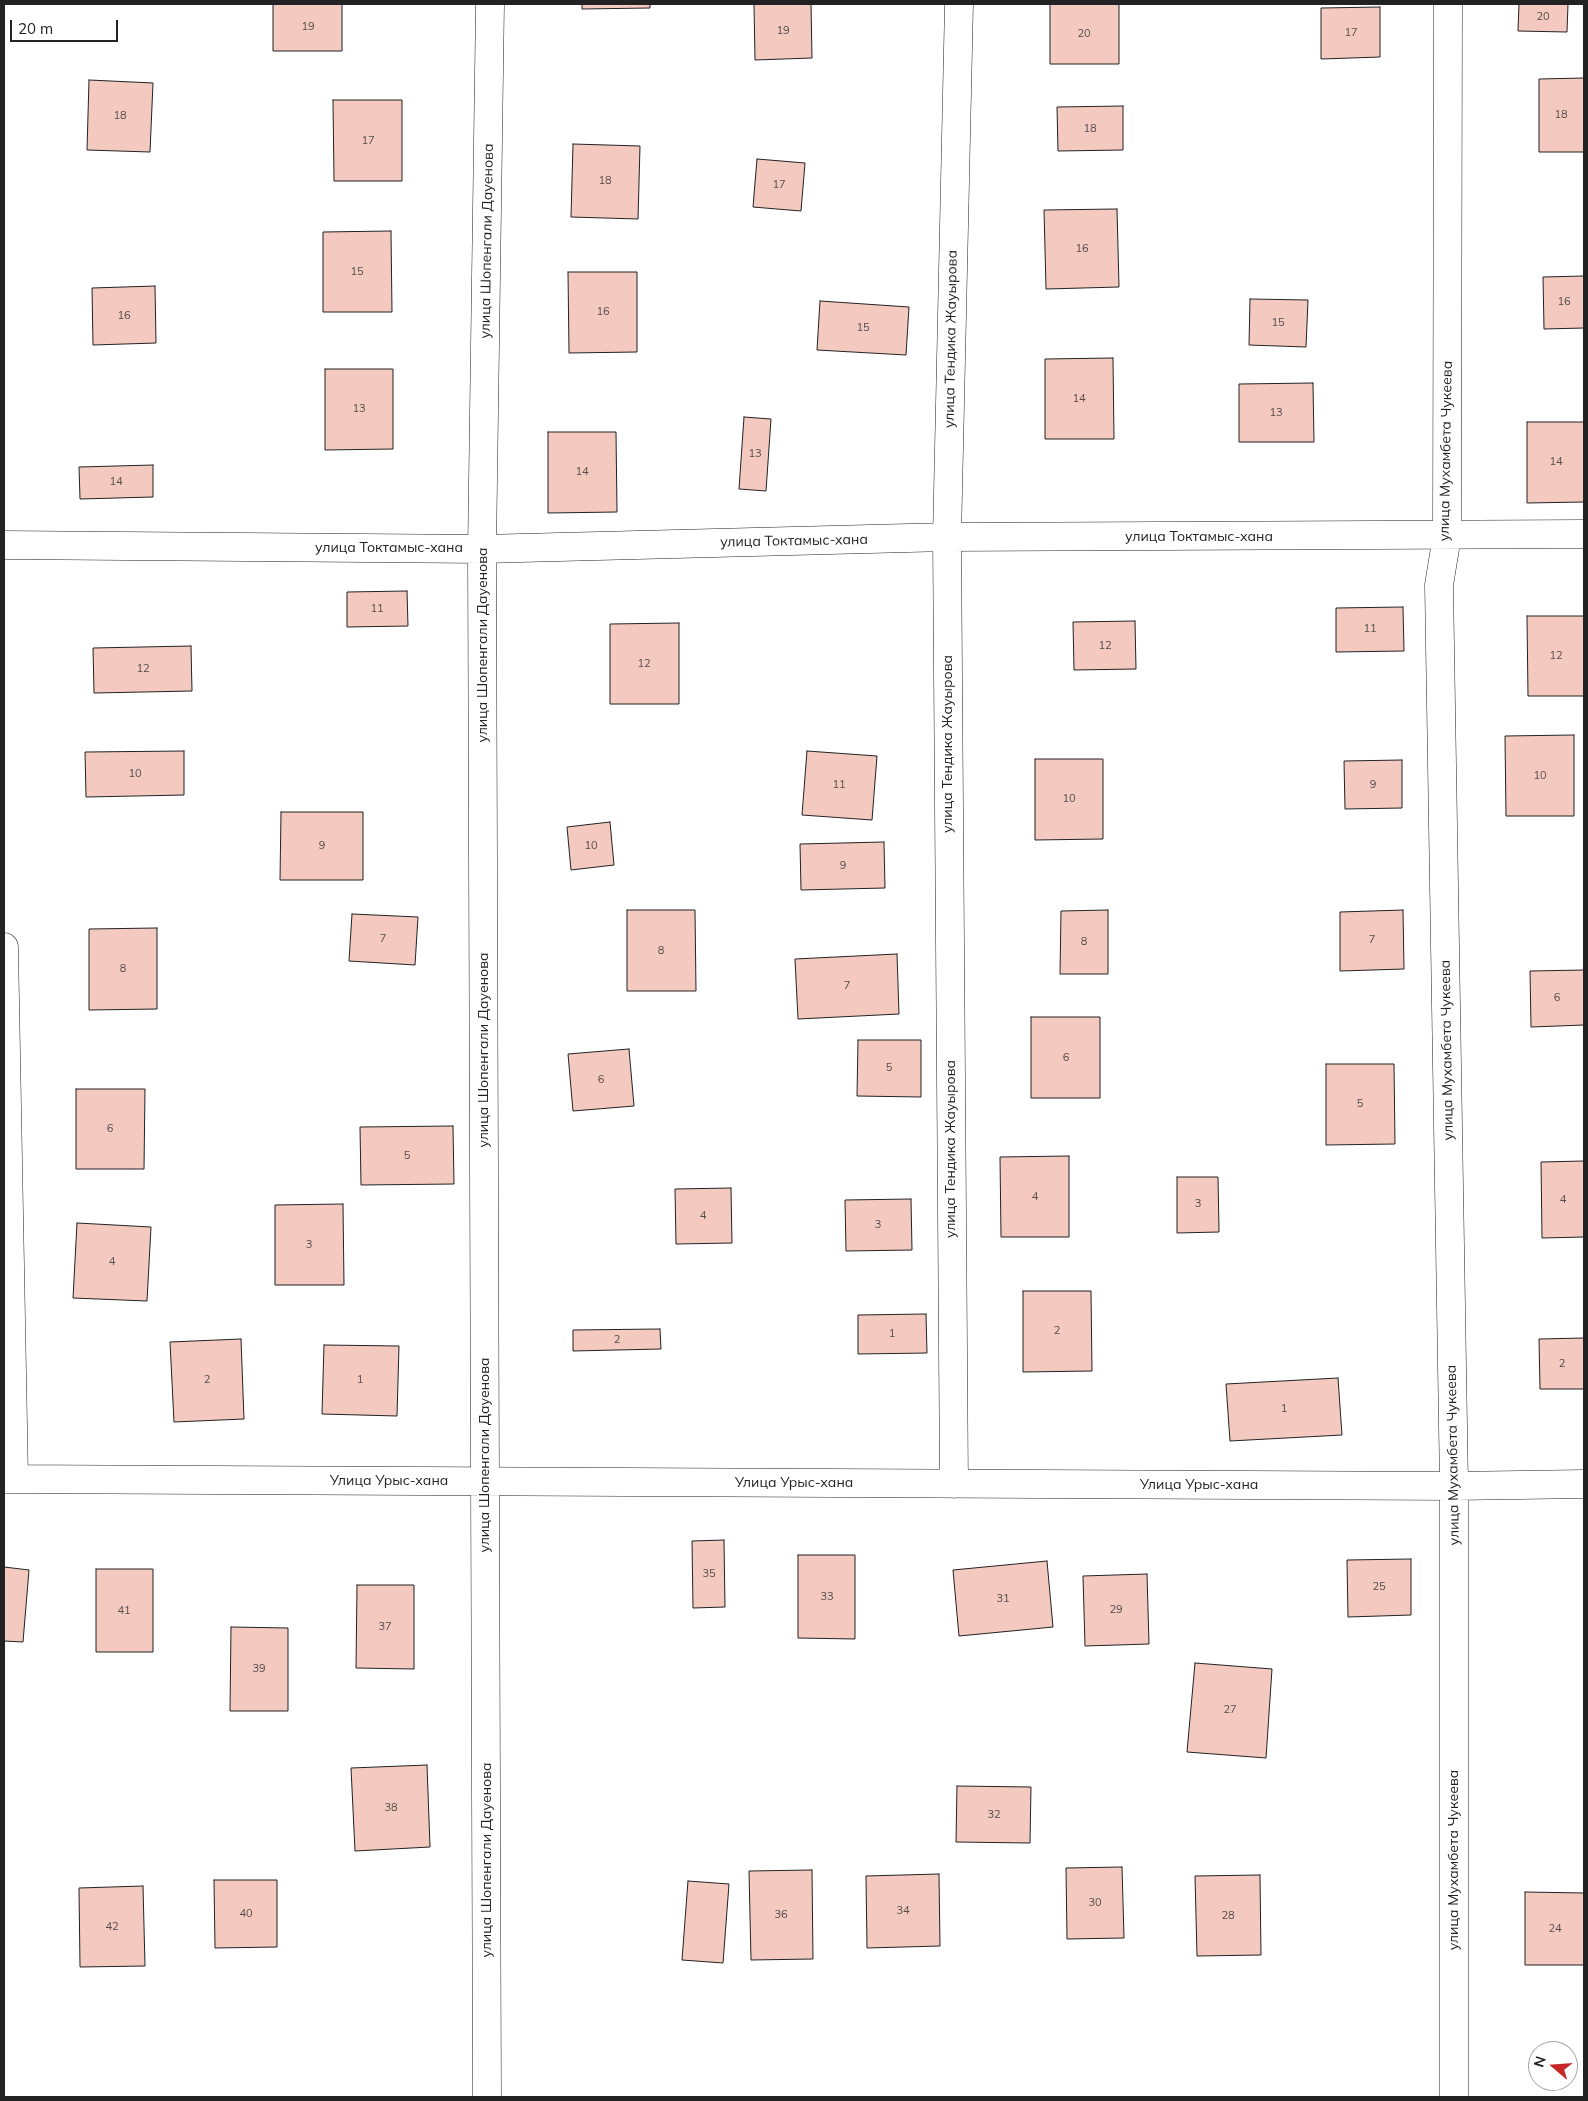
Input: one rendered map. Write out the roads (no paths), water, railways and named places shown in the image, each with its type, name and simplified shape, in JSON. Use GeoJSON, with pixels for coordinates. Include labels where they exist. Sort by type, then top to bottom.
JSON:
{"type":"FeatureCollection","features":[{"type":"Feature","properties":{"kind":"street","name":"улица Шопенгали Дауенова"},"geometry":{"type":"LineString","coordinates":[[487,2097],[482,549],[490,4]]}},
{"type":"Feature","properties":{"kind":"street","name":"улица Тендика Жауырова"},"geometry":{"type":"LineString","coordinates":[[954,1484],[946,538],[959,4]]}},
{"type":"Feature","properties":{"kind":"street","name":"улица Мухамбета Чукеева"},"geometry":{"type":"LineString","coordinates":[[1448,4],[1447,536],[1439,585],[1454,1486],[1454,2097]]}},
{"type":"Feature","properties":{"kind":"street","name":"улица Токтамыс-хана"},"geometry":{"type":"LineString","coordinates":[[4,545],[482,549],[946,538],[1584,534]]}},
{"type":"Feature","properties":{"kind":"street"},"geometry":{"type":"LineString","coordinates":[[4,947],[9,1479]]}},
{"type":"Feature","properties":{"kind":"street","name":"Улица Урыс-хана"},"geometry":{"type":"LineString","coordinates":[[9,1479],[1454,1486],[1584,1484]]}}]}
